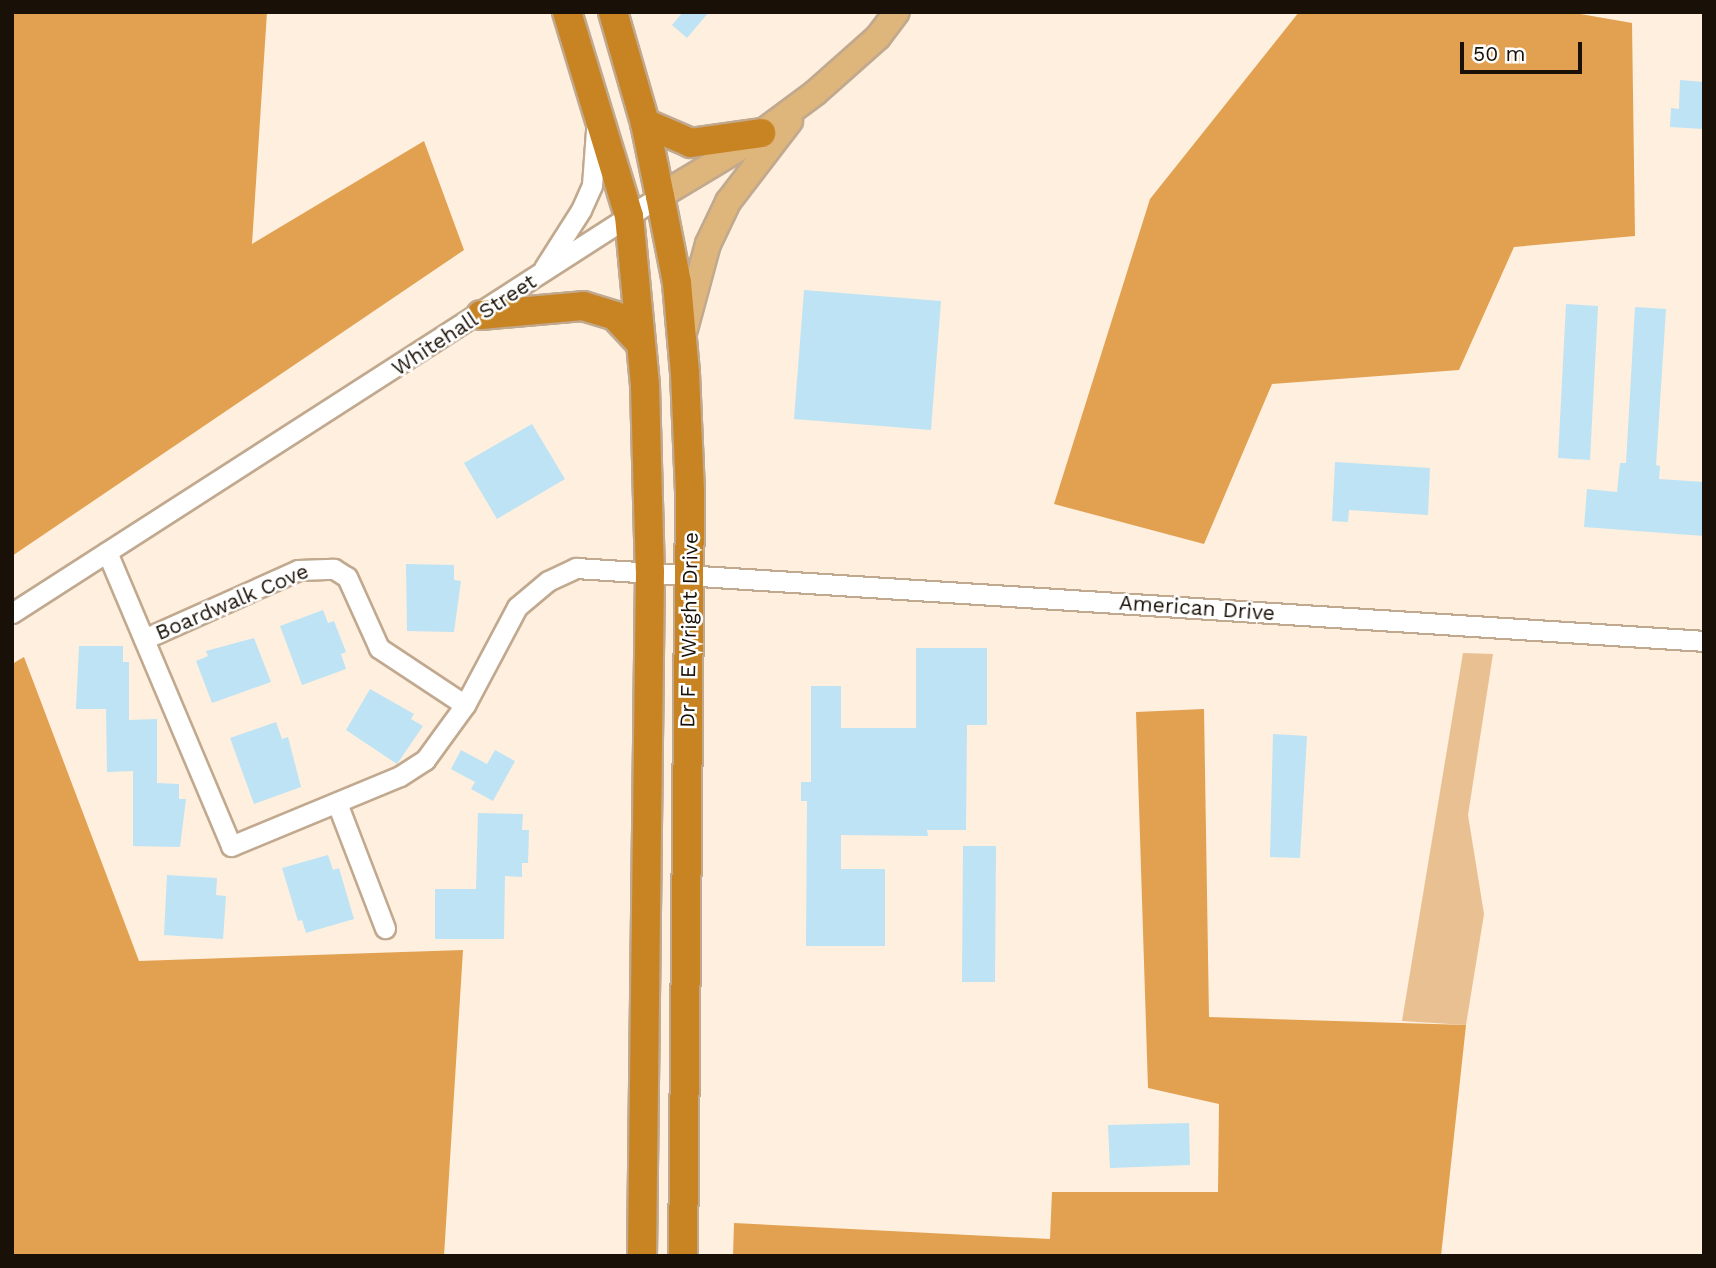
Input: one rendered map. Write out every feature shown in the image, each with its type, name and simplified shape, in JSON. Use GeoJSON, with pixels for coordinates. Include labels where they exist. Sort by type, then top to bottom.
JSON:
{"type":"FeatureCollection","features":[{"type":"Feature","properties":{"kind":"highway"},"geometry":{"type":"LineString","coordinates":[[567,12],[629,216],[641,344],[650,572],[642,1256]]}},
{"type":"Feature","properties":{"kind":"highway","name":"Dr F E Wright Drive"},"geometry":{"type":"LineString","coordinates":[[612,12],[645,123],[660,196],[682,343],[690,491],[683,1256]]}},
{"type":"Feature","properties":{"kind":"highway"},"geometry":{"type":"LineString","coordinates":[[645,123],[691,142],[761,134]]}},
{"type":"Feature","properties":{"kind":"highway"},"geometry":{"type":"LineString","coordinates":[[481,314],[583,306],[615,317],[641,344]]}},
{"type":"Feature","properties":{"kind":"main road","name":"Whitehall Street"},"geometry":{"type":"LineString","coordinates":[[660,196],[761,134],[803,102],[877,37],[897,12]]}},
{"type":"Feature","properties":{"kind":"main road"},"geometry":{"type":"LineString","coordinates":[[682,343],[695,281],[728,202],[803,102]]}},
{"type":"Feature","properties":{"kind":"street"},"geometry":{"type":"LineString","coordinates":[[535,279],[582,210],[592,185],[595,104]]}},
{"type":"Feature","properties":{"kind":"street","name":"Whitehall Street"},"geometry":{"type":"LineString","coordinates":[[12,613],[481,314],[660,196]]}},
{"type":"Feature","properties":{"kind":"street","name":"Boardwalk Cove"},"geometry":{"type":"LineString","coordinates":[[107,552],[231,846],[400,776],[425,760],[464,705],[517,607],[548,581],[576,568],[689,575]]}},
{"type":"Feature","properties":{"kind":"street","name":"Boardwalk Cove"},"geometry":{"type":"LineString","coordinates":[[144,639],[298,570],[334,569],[347,577],[379,648],[464,705]]}},
{"type":"Feature","properties":{"kind":"street","name":"American Drive"},"geometry":{"type":"LineString","coordinates":[[689,575],[1704,641]]}},
{"type":"Feature","properties":{"kind":"street"},"geometry":{"type":"LineString","coordinates":[[337,803],[385,928]]}},
{"type":"Feature","properties":{"kind":"shaded area"},"geometry":{"type":"Polygon","coordinates":[[[12,12],[267,12],[252,244],[424,141],[464,250],[12,556],[12,12]]]}},
{"type":"Feature","properties":{"kind":"shaded area"},"geometry":{"type":"Polygon","coordinates":[[[1299,12],[1569,12],[1632,23],[1635,236],[1514,247],[1459,370],[1272,384],[1204,544],[1054,504],[1150,199],[1299,12]]]}},
{"type":"Feature","properties":{"kind":"shaded area"},"geometry":{"type":"Polygon","coordinates":[[[1463,653],[1493,654],[1468,815],[1484,914],[1466,1025],[1402,1021],[1463,653]]]}},
{"type":"Feature","properties":{"kind":"shaded area"},"geometry":{"type":"Polygon","coordinates":[[[24,657],[139,961],[463,950],[444,1256],[12,1256],[12,664],[24,657]]]}},
{"type":"Feature","properties":{"kind":"shaded area"},"geometry":{"type":"Polygon","coordinates":[[[1204,709],[1209,1017],[1466,1025],[1441,1256],[733,1256],[734,1223],[1050,1239],[1052,1192],[1218,1192],[1219,1104],[1148,1088],[1136,712],[1204,709]]]}},
{"type":"Feature","properties":{"kind":"building"},"geometry":{"type":"Polygon","coordinates":[[[683,12],[709,12],[687,38],[672,25],[683,12]]]}},
{"type":"Feature","properties":{"kind":"building"},"geometry":{"type":"Polygon","coordinates":[[[1680,80],[1704,82],[1704,129],[1670,127],[1671,108],[1679,109],[1680,80]]]}},
{"type":"Feature","properties":{"kind":"building"},"geometry":{"type":"Polygon","coordinates":[[[804,290],[941,301],[931,430],[794,419],[804,290]]]}},
{"type":"Feature","properties":{"kind":"building"},"geometry":{"type":"Polygon","coordinates":[[[1566,304],[1598,306],[1590,460],[1558,458],[1566,304]]]}},
{"type":"Feature","properties":{"kind":"building"},"geometry":{"type":"Polygon","coordinates":[[[1635,307],[1666,309],[1656,465],[1660,466],[1659,479],[1704,482],[1704,536],[1584,527],[1587,489],[1617,492],[1620,463],[1626,463],[1635,307]]]}},
{"type":"Feature","properties":{"kind":"building"},"geometry":{"type":"Polygon","coordinates":[[[532,424],[565,479],[497,519],[464,463],[532,424]]]}},
{"type":"Feature","properties":{"kind":"building"},"geometry":{"type":"Polygon","coordinates":[[[1335,462],[1430,468],[1428,515],[1349,510],[1348,522],[1332,521],[1335,462]]]}},
{"type":"Feature","properties":{"kind":"building"},"geometry":{"type":"Polygon","coordinates":[[[406,564],[454,565],[454,580],[461,581],[454,632],[407,631],[406,564]]]}},
{"type":"Feature","properties":{"kind":"building"},"geometry":{"type":"Polygon","coordinates":[[[323,610],[328,623],[334,621],[346,652],[341,654],[346,669],[302,685],[280,626],[323,610]]]}},
{"type":"Feature","properties":{"kind":"building"},"geometry":{"type":"Polygon","coordinates":[[[254,638],[271,682],[212,703],[196,661],[208,656],[206,651],[254,638]]]}},
{"type":"Feature","properties":{"kind":"building"},"geometry":{"type":"Polygon","coordinates":[[[79,646],[123,646],[123,662],[129,662],[129,720],[157,719],[157,783],[179,784],[179,799],[186,799],[180,847],[133,846],[133,771],[107,772],[106,709],[76,709],[79,646]]]}},
{"type":"Feature","properties":{"kind":"building"},"geometry":{"type":"Polygon","coordinates":[[[916,648],[987,648],[987,725],[967,725],[966,830],[927,830],[928,836],[841,835],[841,869],[885,869],[885,946],[806,946],[807,801],[801,801],[801,782],[811,782],[811,686],[841,686],[841,728],[916,728],[916,648]]]}},
{"type":"Feature","properties":{"kind":"building"},"geometry":{"type":"Polygon","coordinates":[[[370,689],[414,714],[411,719],[423,726],[397,764],[346,730],[370,689]]]}},
{"type":"Feature","properties":{"kind":"building"},"geometry":{"type":"Polygon","coordinates":[[[276,722],[282,739],[288,737],[301,787],[254,804],[230,738],[276,722]]]}},
{"type":"Feature","properties":{"kind":"building"},"geometry":{"type":"Polygon","coordinates":[[[1273,734],[1307,736],[1300,858],[1270,857],[1273,734]]]}},
{"type":"Feature","properties":{"kind":"building"},"geometry":{"type":"Polygon","coordinates":[[[461,750],[487,764],[495,750],[515,761],[493,801],[471,789],[475,782],[451,769],[461,750]]]}},
{"type":"Feature","properties":{"kind":"building"},"geometry":{"type":"Polygon","coordinates":[[[478,813],[523,814],[522,830],[529,830],[528,863],[522,863],[522,877],[505,876],[504,939],[435,939],[435,889],[476,889],[478,813]]]}},
{"type":"Feature","properties":{"kind":"building"},"geometry":{"type":"Polygon","coordinates":[[[963,846],[996,846],[995,982],[962,982],[963,846]]]}},
{"type":"Feature","properties":{"kind":"building"},"geometry":{"type":"Polygon","coordinates":[[[328,855],[333,870],[339,868],[354,919],[306,933],[302,920],[298,921],[282,868],[328,855]]]}},
{"type":"Feature","properties":{"kind":"building"},"geometry":{"type":"Polygon","coordinates":[[[167,875],[217,878],[216,895],[226,896],[223,939],[164,935],[167,875]]]}},
{"type":"Feature","properties":{"kind":"building"},"geometry":{"type":"Polygon","coordinates":[[[1189,1123],[1190,1165],[1110,1168],[1108,1125],[1189,1123]]]}}]}
